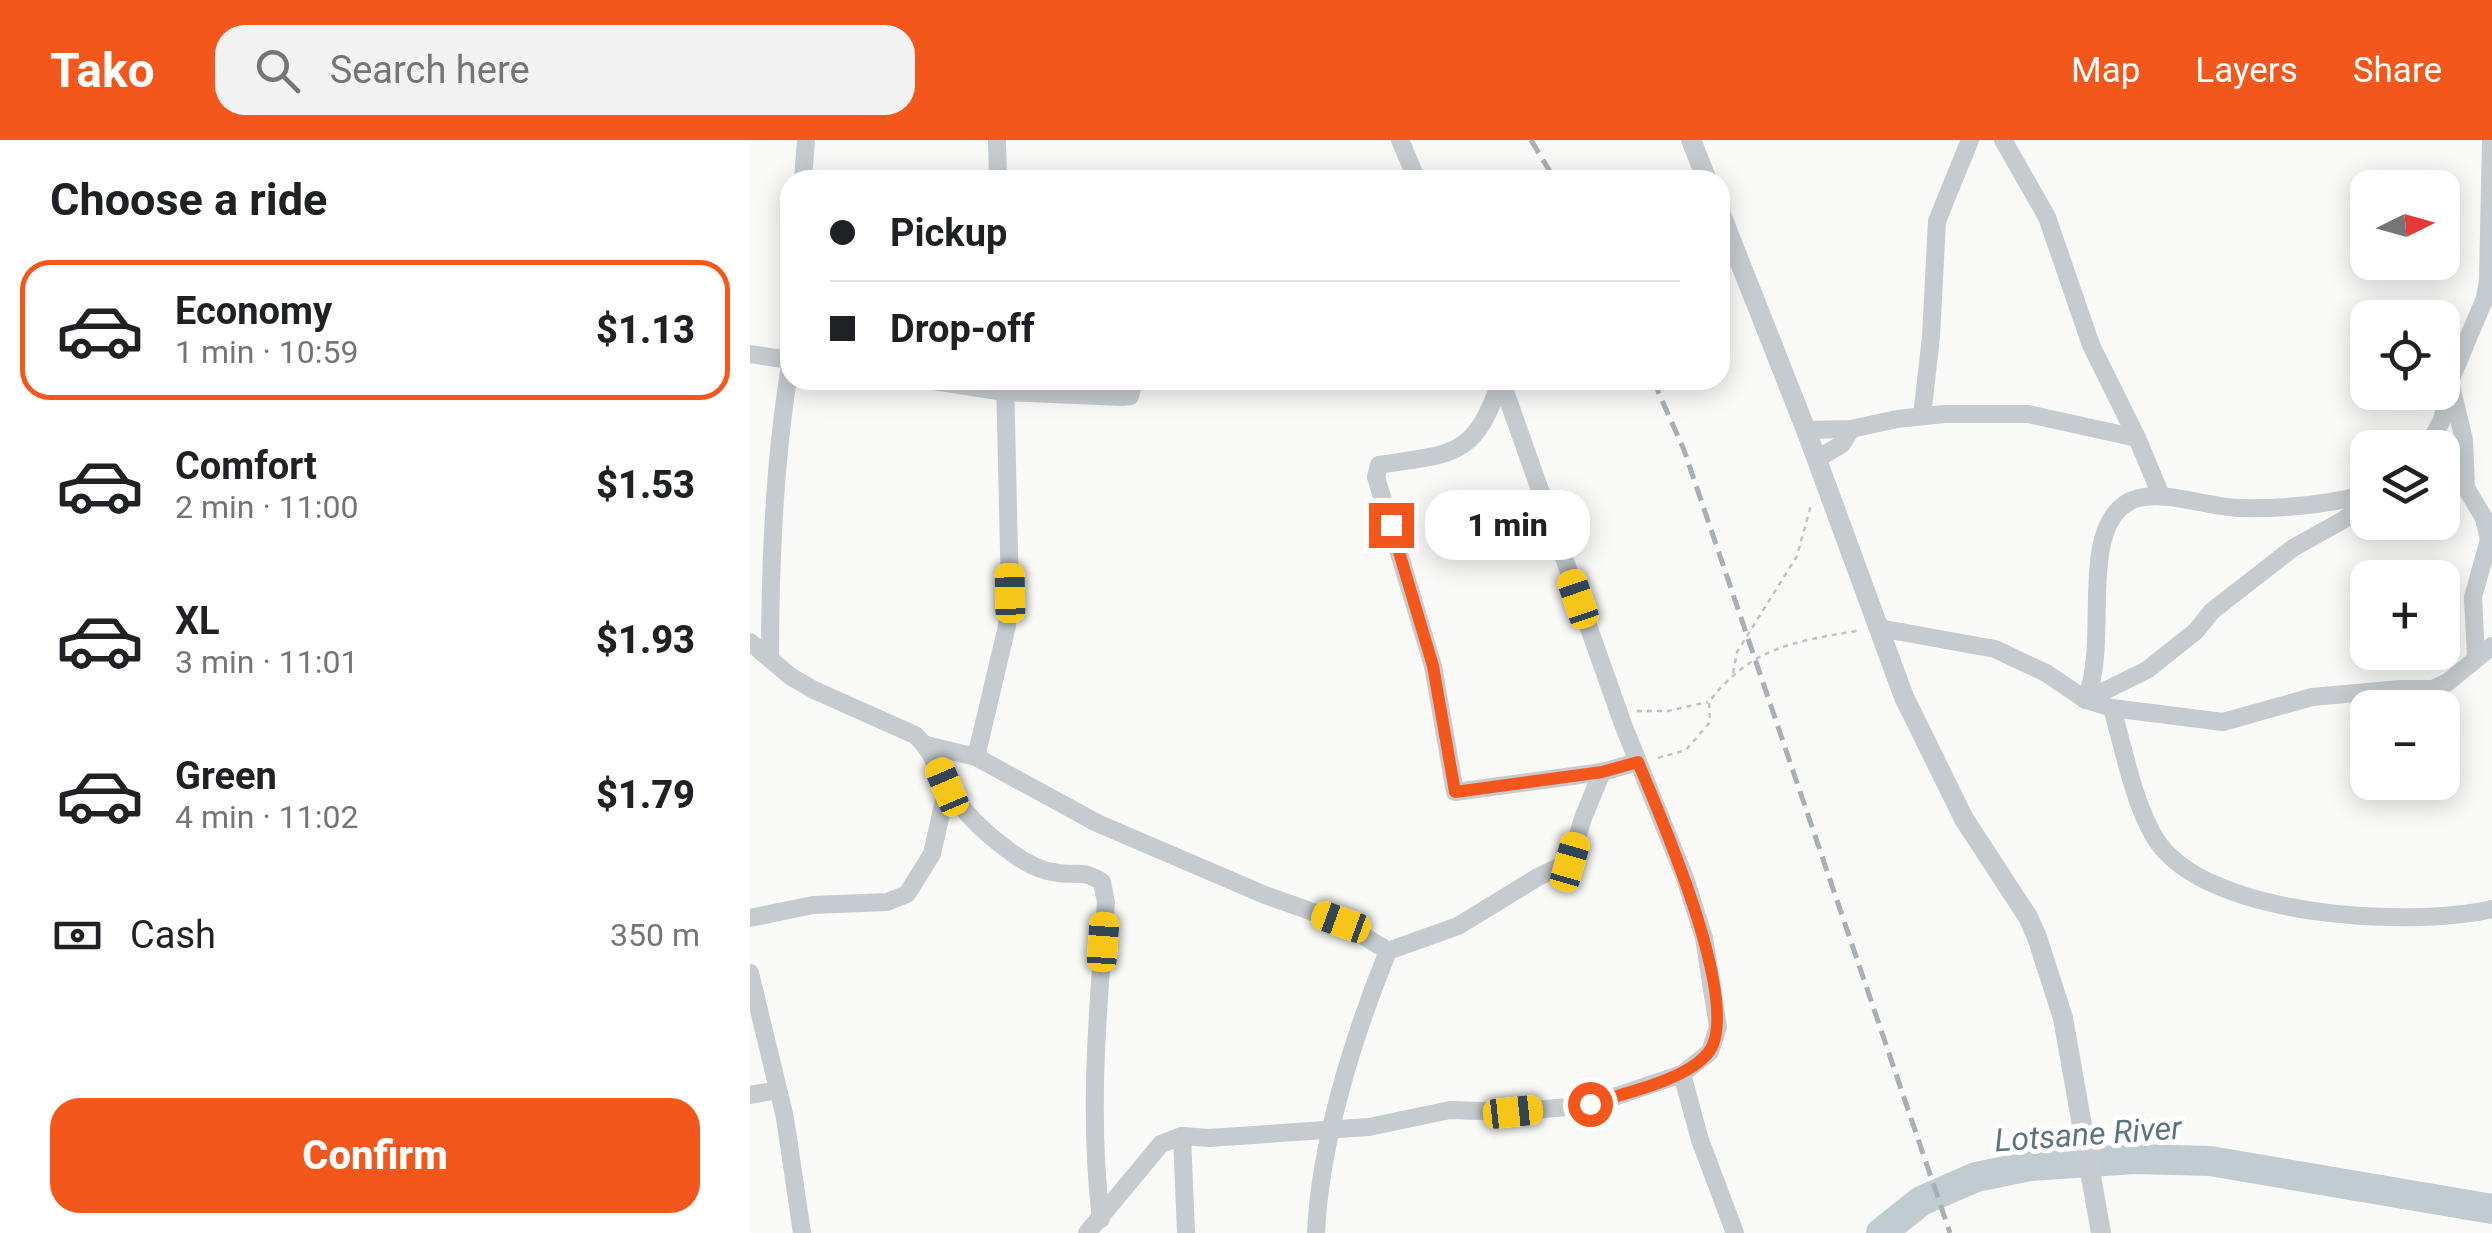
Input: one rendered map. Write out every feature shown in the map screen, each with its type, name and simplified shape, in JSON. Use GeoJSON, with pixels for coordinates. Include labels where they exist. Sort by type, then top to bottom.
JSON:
{"type":"FeatureCollection","features":[{"type":"Feature","properties":{"kind":"street"},"geometry":{"type":"LineString","coordinates":[[804,170],[806,140]]}},
{"type":"Feature","properties":{"kind":"street"},"geometry":{"type":"LineString","coordinates":[[998,140],[998,170]]}},
{"type":"Feature","properties":{"kind":"street"},"geometry":{"type":"LineString","coordinates":[[1400,140],[1413,170]]}},
{"type":"Feature","properties":{"kind":"street"},"geometry":{"type":"LineString","coordinates":[[1692,140],[1703,170]]}},
{"type":"Feature","properties":{"kind":"street"},"geometry":{"type":"LineString","coordinates":[[1922,416],[1931,337],[1936,221],[1970,140]]}},
{"type":"Feature","properties":{"kind":"street"},"geometry":{"type":"LineString","coordinates":[[2460,361],[2489,302],[2491,140]]}},
{"type":"Feature","properties":{"kind":"street"},"geometry":{"type":"LineString","coordinates":[[2004,141],[2047,217],[2091,345],[2138,438],[2160,493]]}},
{"type":"Feature","properties":{"kind":"street"},"geometry":{"type":"LineString","coordinates":[[1730,237],[1928,752],[1964,819],[2038,937],[2063,1018],[2100,1227]]}},
{"type":"Feature","properties":{"kind":"street"},"geometry":{"type":"LineString","coordinates":[[750,354],[780,361]]}},
{"type":"Feature","properties":{"kind":"street"},"geometry":{"type":"LineString","coordinates":[[770,658],[775,494],[786,390]]}},
{"type":"Feature","properties":{"kind":"street"},"geometry":{"type":"LineString","coordinates":[[976,757],[1007,626],[1010,593],[1005,390]]}},
{"type":"Feature","properties":{"kind":"street"},"geometry":{"type":"LineString","coordinates":[[1044,390],[1122,398],[1130,396],[1132,390]]}},
{"type":"Feature","properties":{"kind":"street"},"geometry":{"type":"LineString","coordinates":[[1497,390],[1488,417],[1468,442],[1451,453],[1379,465],[1376,477],[1433,666],[1455,792],[1602,772],[1638,762]]}},
{"type":"Feature","properties":{"kind":"street"},"geometry":{"type":"LineString","coordinates":[[1087,1233],[1161,1144],[1182,1136],[1209,1138],[1369,1127],[1450,1110],[1513,1112],[1590,1104],[1682,1074],[1710,1052],[1718,1027],[1704,938],[1617,708],[1505,390]]}},
{"type":"Feature","properties":{"kind":"street"},"geometry":{"type":"LineString","coordinates":[[1879,628],[1995,650],[2046,674],[2086,700],[2112,708],[2223,722],[2312,698],[2401,688],[2433,689],[2448,682],[2484,652],[2473,597],[2489,540],[2484,518],[2466,488],[2464,440],[2457,410]]}},
{"type":"Feature","properties":{"kind":"street"},"geometry":{"type":"LineString","coordinates":[[1806,430],[1851,430],[1922,416],[2042,415],[2138,438]]}},
{"type":"Feature","properties":{"kind":"street"},"geometry":{"type":"LineString","coordinates":[[1817,459],[1842,444],[1851,430]]}},
{"type":"Feature","properties":{"kind":"street"},"geometry":{"type":"LineString","coordinates":[[2086,700],[2092,678],[2097,583],[2105,534],[2122,506],[2160,493],[2235,508],[2350,500]]}},
{"type":"Feature","properties":{"kind":"street"},"geometry":{"type":"LineString","coordinates":[[2086,700],[2147,670],[2196,631],[2212,611],[2293,548],[2350,513]]}},
{"type":"Feature","properties":{"kind":"street"},"geometry":{"type":"LineString","coordinates":[[750,642],[790,676],[860,714],[898,726],[926,745],[976,757],[1097,824],[1341,922],[1388,952]]}},
{"type":"Feature","properties":{"kind":"street"},"geometry":{"type":"LineString","coordinates":[[2112,708],[2156,839],[2174,860],[2200,876],[2243,896],[2284,908],[2335,914],[2440,916],[2492,909]]}},
{"type":"Feature","properties":{"kind":"street"},"geometry":{"type":"LineString","coordinates":[[926,745],[947,787],[970,817],[1009,852],[1036,867],[1060,874],[1081,872],[1102,882],[1106,902],[1094,1061],[1093,1154],[1101,1219]]}},
{"type":"Feature","properties":{"kind":"street"},"geometry":{"type":"LineString","coordinates":[[1388,952],[1458,926],[1570,862],[1602,772]]}},
{"type":"Feature","properties":{"kind":"street"},"geometry":{"type":"LineString","coordinates":[[750,918],[813,905],[888,902],[907,894],[932,854],[947,787]]}},
{"type":"Feature","properties":{"kind":"street"},"geometry":{"type":"LineString","coordinates":[[1316,1233],[1332,1129],[1388,952]]}},
{"type":"Feature","properties":{"kind":"street"},"geometry":{"type":"LineString","coordinates":[[750,973],[778,1090],[802,1233]]}},
{"type":"Feature","properties":{"kind":"street"},"geometry":{"type":"LineString","coordinates":[[1682,1074],[1700,1140],[1735,1233]]}},
{"type":"Feature","properties":{"kind":"street"},"geometry":{"type":"LineString","coordinates":[[750,1095],[778,1090]]}},
{"type":"Feature","properties":{"kind":"street"},"geometry":{"type":"LineString","coordinates":[[1182,1136],[1186,1233]]}},
{"type":"Feature","properties":{"kind":"path"},"geometry":{"type":"LineString","coordinates":[[1733,676],[1738,652],[1797,556],[1812,504]]}},
{"type":"Feature","properties":{"kind":"path"},"geometry":{"type":"LineString","coordinates":[[1617,708],[1651,712],[1709,702],[1733,676],[1778,646],[1879,628]]}},
{"type":"Feature","properties":{"kind":"path"},"geometry":{"type":"LineString","coordinates":[[1638,762],[1686,750],[1710,722],[1709,702]]}},
{"type":"Feature","properties":{"kind":"waterway","name":"Lotsane River"},"geometry":{"type":"LineString","coordinates":[[1881,1233],[1921,1201],[1976,1177],[2030,1166],[2135,1159],[2210,1161],[2492,1209]]}},
{"type":"Feature","properties":{"kind":"railway"},"geometry":{"type":"LineString","coordinates":[[1531,140],[1549,170]]}},
{"type":"Feature","properties":{"kind":"railway"},"geometry":{"type":"LineString","coordinates":[[1657,390],[1684,450],[1950,1233]]}},
{"type":"Feature","properties":{"kind":"route"},"geometry":{"type":"LineString","coordinates":[[1391,525],[1433,666],[1455,792],[1602,772],[1638,762],[1685,878],[1704,938],[1715,999],[1718,1027],[1710,1052],[1682,1074],[1590,1104]]}}]}
